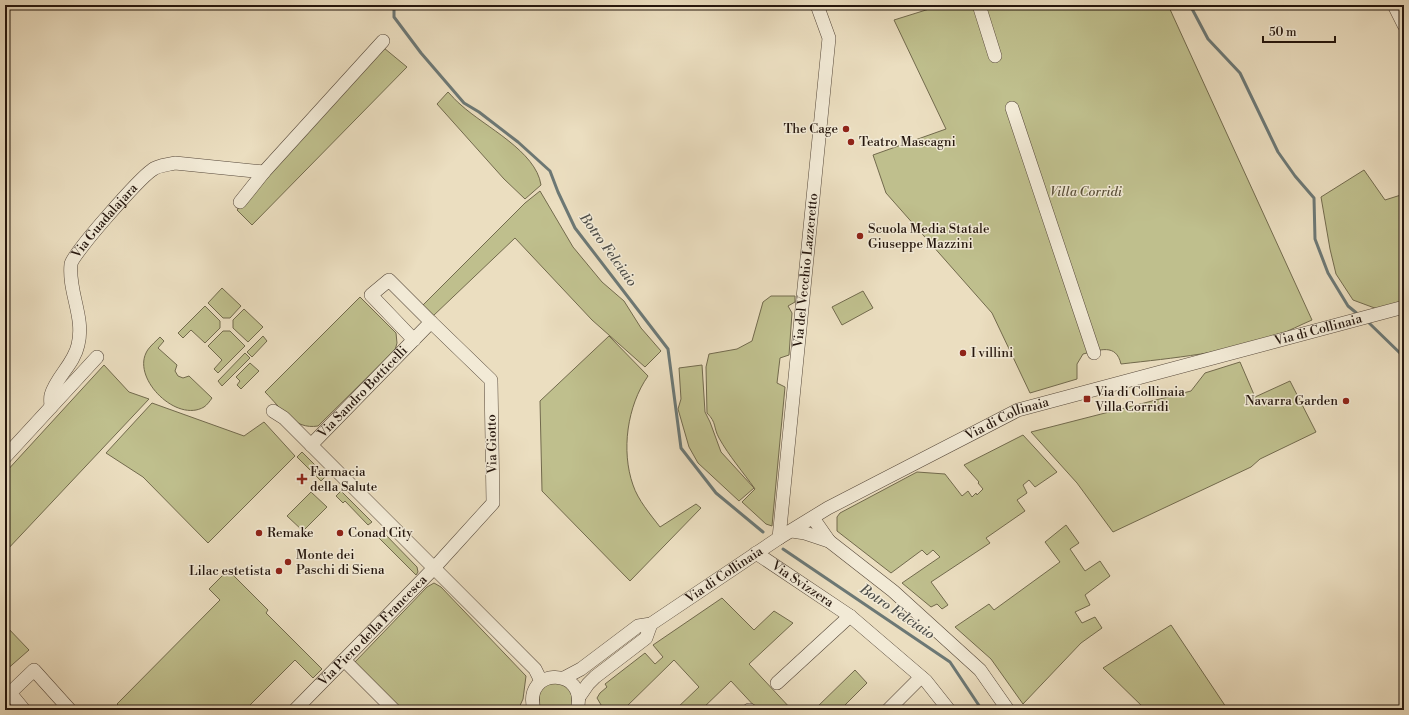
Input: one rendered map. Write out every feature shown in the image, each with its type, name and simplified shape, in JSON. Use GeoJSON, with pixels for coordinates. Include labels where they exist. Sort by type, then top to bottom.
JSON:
{"type":"FeatureCollection","features":[{"type":"Feature","properties":{"kind":"street","name":"Via del Vecchio Lazzeretto"},"geometry":{"type":"LineString","coordinates":[[779,538],[829,38],[817,5]]}},
{"type":"Feature","properties":{"kind":"street"},"geometry":{"type":"LineString","coordinates":[[979,5],[995,56]]}},
{"type":"Feature","properties":{"kind":"street"},"geometry":{"type":"LineString","coordinates":[[1394,5],[1404,25]]}},
{"type":"Feature","properties":{"kind":"street"},"geometry":{"type":"LineString","coordinates":[[240,202],[264,172],[383,41]]}},
{"type":"Feature","properties":{"kind":"street"},"geometry":{"type":"LineString","coordinates":[[1012,108],[1094,353]]}},
{"type":"Feature","properties":{"kind":"street","name":"Via Guadalajara"},"geometry":{"type":"LineString","coordinates":[[51,407],[51,395],[75,357],[80,340],[80,321],[72,279],[71,262],[78,251],[124,199],[152,169],[168,165],[195,165],[264,172]]}},
{"type":"Feature","properties":{"kind":"street","name":"Via Sandro Botticelli"},"geometry":{"type":"LineString","coordinates":[[311,445],[414,340],[431,322],[389,280],[371,295],[414,340]]}},
{"type":"Feature","properties":{"kind":"street","name":"Via di Collinaia"},"geometry":{"type":"LineString","coordinates":[[564,678],[581,669],[638,626],[650,624],[779,538],[877,482],[1018,410],[1404,307]]}},
{"type":"Feature","properties":{"kind":"street","name":"Via Giotto"},"geometry":{"type":"LineString","coordinates":[[431,322],[491,380],[493,503],[434,568]]}},
{"type":"Feature","properties":{"kind":"street","name":"Via Guadalajara"},"geometry":{"type":"LineString","coordinates":[[5,457],[97,356]]}},
{"type":"Feature","properties":{"kind":"street"},"geometry":{"type":"LineString","coordinates":[[273,411],[284,418],[434,568],[535,670],[541,681]]}},
{"type":"Feature","properties":{"kind":"street"},"geometry":{"type":"LineString","coordinates":[[813,518],[830,541],[893,591],[976,666],[989,681],[1008,710]]}},
{"type":"Feature","properties":{"kind":"street"},"geometry":{"type":"LineString","coordinates":[[792,531],[805,533],[830,541]]}},
{"type":"Feature","properties":{"kind":"street","name":"Via Svizzera"},"geometry":{"type":"LineString","coordinates":[[756,553],[850,616],[921,677],[949,710]]}},
{"type":"Feature","properties":{"kind":"street","name":"Via Piero della Francesca"},"geometry":{"type":"LineString","coordinates":[[295,710],[434,568]]}},
{"type":"Feature","properties":{"kind":"street","name":"Via Svizzera"},"geometry":{"type":"LineString","coordinates":[[777,683],[850,616]]}},
{"type":"Feature","properties":{"kind":"street"},"geometry":{"type":"LineString","coordinates":[[577,710],[579,697],[588,684],[646,638],[650,624]]}},
{"type":"Feature","properties":{"kind":"street"},"geometry":{"type":"LineString","coordinates":[[344,660],[394,710]]}},
{"type":"Feature","properties":{"kind":"street"},"geometry":{"type":"LineString","coordinates":[[24,710],[10,693],[34,670],[70,710]]}},
{"type":"Feature","properties":{"kind":"street"},"geometry":{"type":"LineString","coordinates":[[888,710],[921,677]]}},
{"type":"Feature","properties":{"kind":"street"},"geometry":{"type":"LineString","coordinates":[[532,708],[533,692],[541,681],[549,678],[564,678],[574,685],[579,697],[589,710]]}},
{"type":"Feature","properties":{"kind":"green space","name":"Villa Corridi"},"geometry":{"type":"Polygon","coordinates":[[[942,5],[1168,5],[1312,320],[1259,341],[1221,351],[1201,354],[1121,364],[1119,357],[1111,351],[1101,350],[1083,354],[1077,364],[1077,379],[1030,393],[992,313],[886,193],[873,155],[946,129],[894,20],[942,5]]]}},
{"type":"Feature","properties":{"kind":"green space"},"geometry":{"type":"Polygon","coordinates":[[[384,48],[407,67],[252,225],[237,210],[384,48]]]}},
{"type":"Feature","properties":{"kind":"green space"},"geometry":{"type":"Polygon","coordinates":[[[448,92],[457,102],[508,140],[530,161],[537,173],[541,185],[525,199],[504,179],[437,104],[448,92]]]}},
{"type":"Feature","properties":{"kind":"green space"},"geometry":{"type":"Polygon","coordinates":[[[1364,170],[1385,200],[1404,194],[1404,303],[1380,310],[1353,300],[1336,274],[1321,197],[1364,170]]]}},
{"type":"Feature","properties":{"kind":"green space"},"geometry":{"type":"Polygon","coordinates":[[[540,191],[573,247],[602,282],[624,301],[641,328],[661,351],[645,367],[592,320],[515,238],[433,316],[423,305],[525,203],[540,191]]]}},
{"type":"Feature","properties":{"kind":"green space"},"geometry":{"type":"Polygon","coordinates":[[[222,288],[241,306],[230,318],[223,318],[208,303],[222,288]]]}},
{"type":"Feature","properties":{"kind":"green space"},"geometry":{"type":"Polygon","coordinates":[[[863,291],[873,308],[842,325],[832,307],[863,291]]]}},
{"type":"Feature","properties":{"kind":"green space"},"geometry":{"type":"Polygon","coordinates":[[[771,296],[795,296],[795,302],[788,306],[792,313],[789,355],[780,358],[777,383],[785,387],[772,526],[766,524],[742,502],[755,489],[723,445],[717,434],[714,422],[707,413],[706,367],[709,354],[737,349],[752,341],[763,302],[771,296]]]}},
{"type":"Feature","properties":{"kind":"green space"},"geometry":{"type":"Polygon","coordinates":[[[360,297],[396,333],[397,343],[395,350],[318,426],[302,425],[289,417],[265,392],[360,297]]]}},
{"type":"Feature","properties":{"kind":"green space"},"geometry":{"type":"Polygon","coordinates":[[[205,306],[220,321],[220,328],[205,343],[191,330],[183,338],[178,333],[205,306]]]}},
{"type":"Feature","properties":{"kind":"green space"},"geometry":{"type":"Polygon","coordinates":[[[244,309],[263,327],[248,342],[233,328],[233,320],[244,309]]]}},
{"type":"Feature","properties":{"kind":"green space"},"geometry":{"type":"Polygon","coordinates":[[[223,331],[230,331],[245,346],[218,373],[214,369],[222,360],[208,346],[223,331]]]}},
{"type":"Feature","properties":{"kind":"green space"},"geometry":{"type":"Polygon","coordinates":[[[263,336],[267,341],[252,357],[247,352],[263,336]]]}},
{"type":"Feature","properties":{"kind":"green space"},"geometry":{"type":"Polygon","coordinates":[[[609,336],[648,376],[635,401],[628,429],[627,458],[629,472],[638,496],[660,527],[696,504],[701,508],[630,581],[542,491],[540,401],[609,336]]]}},
{"type":"Feature","properties":{"kind":"green space"},"geometry":{"type":"Polygon","coordinates":[[[160,337],[164,341],[158,348],[177,365],[175,371],[178,376],[183,378],[189,376],[212,398],[204,407],[193,410],[182,409],[170,404],[160,396],[152,386],[146,375],[144,364],[147,351],[160,337]]]}},
{"type":"Feature","properties":{"kind":"green space"},"geometry":{"type":"Polygon","coordinates":[[[245,353],[250,358],[222,386],[218,381],[245,353]]]}},
{"type":"Feature","properties":{"kind":"green space"},"geometry":{"type":"Polygon","coordinates":[[[1240,362],[1255,397],[1290,381],[1316,432],[1260,459],[1251,467],[1113,532],[1077,483],[1031,432],[1191,391],[1205,373],[1240,362]]]}},
{"type":"Feature","properties":{"kind":"green space"},"geometry":{"type":"Polygon","coordinates":[[[250,363],[259,371],[241,389],[237,385],[240,381],[236,377],[250,363]]]}},
{"type":"Feature","properties":{"kind":"green space"},"geometry":{"type":"Polygon","coordinates":[[[104,365],[129,392],[149,399],[5,552],[5,473],[104,365]]]}},
{"type":"Feature","properties":{"kind":"green space"},"geometry":{"type":"Polygon","coordinates":[[[702,365],[705,412],[721,452],[754,488],[739,501],[698,463],[689,447],[678,409],[681,399],[679,368],[702,365]]]}},
{"type":"Feature","properties":{"kind":"green space"},"geometry":{"type":"Polygon","coordinates":[[[152,403],[244,436],[264,422],[295,456],[208,543],[143,477],[106,453],[152,403]]]}},
{"type":"Feature","properties":{"kind":"green space"},"geometry":{"type":"Polygon","coordinates":[[[1023,435],[1057,472],[1035,487],[1029,480],[1023,485],[1027,493],[1017,500],[1025,511],[986,538],[990,543],[931,582],[948,605],[942,609],[937,604],[931,607],[902,583],[940,557],[933,550],[927,555],[922,550],[891,573],[837,531],[837,517],[840,513],[917,472],[945,474],[962,496],[968,491],[972,497],[976,493],[977,495],[983,489],[978,483],[979,482],[964,465],[1023,435]]]}},
{"type":"Feature","properties":{"kind":"green space"},"geometry":{"type":"Polygon","coordinates":[[[302,452],[325,475],[321,481],[297,457],[302,452]]]}},
{"type":"Feature","properties":{"kind":"green space"},"geometry":{"type":"Polygon","coordinates":[[[341,491],[372,522],[368,525],[345,501],[343,503],[336,496],[341,491]]]}},
{"type":"Feature","properties":{"kind":"green space"},"geometry":{"type":"Polygon","coordinates":[[[311,492],[327,507],[303,531],[287,516],[311,492]]]}},
{"type":"Feature","properties":{"kind":"green space"},"geometry":{"type":"Polygon","coordinates":[[[1066,525],[1079,543],[1070,549],[1085,571],[1100,561],[1110,576],[1085,595],[1090,605],[1075,612],[1082,623],[1095,617],[1102,628],[1081,643],[1023,704],[991,659],[955,627],[989,604],[994,610],[1060,562],[1045,542],[1066,525]]]}},
{"type":"Feature","properties":{"kind":"green space"},"geometry":{"type":"Polygon","coordinates":[[[382,531],[417,567],[418,572],[416,575],[377,536],[382,531]]]}},
{"type":"Feature","properties":{"kind":"green space"},"geometry":{"type":"Polygon","coordinates":[[[228,570],[268,610],[266,613],[322,669],[313,678],[295,660],[245,710],[123,710],[117,704],[220,600],[209,589],[228,570]]]}},
{"type":"Feature","properties":{"kind":"green space"},"geometry":{"type":"Polygon","coordinates":[[[434,583],[441,587],[526,676],[523,699],[518,710],[400,710],[354,663],[427,587],[434,583]]]}},
{"type":"Feature","properties":{"kind":"green space"},"geometry":{"type":"Polygon","coordinates":[[[722,598],[754,630],[774,611],[793,623],[749,664],[792,710],[758,710],[731,681],[701,710],[675,710],[699,687],[674,660],[623,710],[604,710],[597,698],[607,687],[605,684],[645,653],[655,664],[663,657],[653,645],[722,598]]]}},
{"type":"Feature","properties":{"kind":"green space"},"geometry":{"type":"Polygon","coordinates":[[[5,625],[29,650],[5,671],[5,625]]]}},
{"type":"Feature","properties":{"kind":"green space"},"geometry":{"type":"Polygon","coordinates":[[[1171,625],[1228,710],[1146,710],[1103,668],[1171,625]]]}},
{"type":"Feature","properties":{"kind":"green space"},"geometry":{"type":"Polygon","coordinates":[[[855,670],[867,683],[840,710],[814,710],[855,670]]]}},
{"type":"Feature","properties":{"kind":"green space"},"geometry":{"type":"Polygon","coordinates":[[[556,682],[566,686],[571,692],[571,710],[540,710],[539,693],[548,684],[556,682]]]}},
{"type":"Feature","properties":{"kind":"waterway","name":"Botro Felciaio"},"geometry":{"type":"LineString","coordinates":[[394,5],[394,17],[421,53],[464,103],[479,112],[518,142],[550,171],[575,228],[668,349],[681,448],[716,493],[763,532]]}},
{"type":"Feature","properties":{"kind":"waterway"},"geometry":{"type":"LineString","coordinates":[[1190,5],[1208,39],[1240,73],[1278,152],[1295,176],[1314,198],[1315,239],[1328,273],[1348,306],[1359,315]]}},
{"type":"Feature","properties":{"kind":"waterway"},"geometry":{"type":"LineString","coordinates":[[1367,321],[1404,357]]}},
{"type":"Feature","properties":{"kind":"waterway","name":"Botro Felciaio"},"geometry":{"type":"LineString","coordinates":[[783,549],[950,662],[982,710]]}},
{"type":"Feature","properties":{"kind":"place","name":"The Cage"},"geometry":{"type":"Point","coordinates":[846,129]}},
{"type":"Feature","properties":{"kind":"place","name":"Teatro Mascagni"},"geometry":{"type":"Point","coordinates":[851,142]}},
{"type":"Feature","properties":{"kind":"place","name":"Scuola Media Statale Giuseppe Mazzini"},"geometry":{"type":"Point","coordinates":[860,236]}},
{"type":"Feature","properties":{"kind":"place","name":"I villini"},"geometry":{"type":"Point","coordinates":[963,353]}},
{"type":"Feature","properties":{"kind":"place","name":"Via di Collinaia Villa Corridi"},"geometry":{"type":"Point","coordinates":[1087,399]}},
{"type":"Feature","properties":{"kind":"place","name":"Navarra Garden"},"geometry":{"type":"Point","coordinates":[1346,401]}},
{"type":"Feature","properties":{"kind":"place","name":"Farmacia della Salute"},"geometry":{"type":"Point","coordinates":[302,479]}},
{"type":"Feature","properties":{"kind":"place","name":"Remake"},"geometry":{"type":"Point","coordinates":[259,533]}},
{"type":"Feature","properties":{"kind":"place","name":"Conad City"},"geometry":{"type":"Point","coordinates":[340,533]}},
{"type":"Feature","properties":{"kind":"place","name":"Monte dei Paschi di Siena"},"geometry":{"type":"Point","coordinates":[288,562]}},
{"type":"Feature","properties":{"kind":"place","name":"Lilac estetista"},"geometry":{"type":"Point","coordinates":[279,571]}}]}
